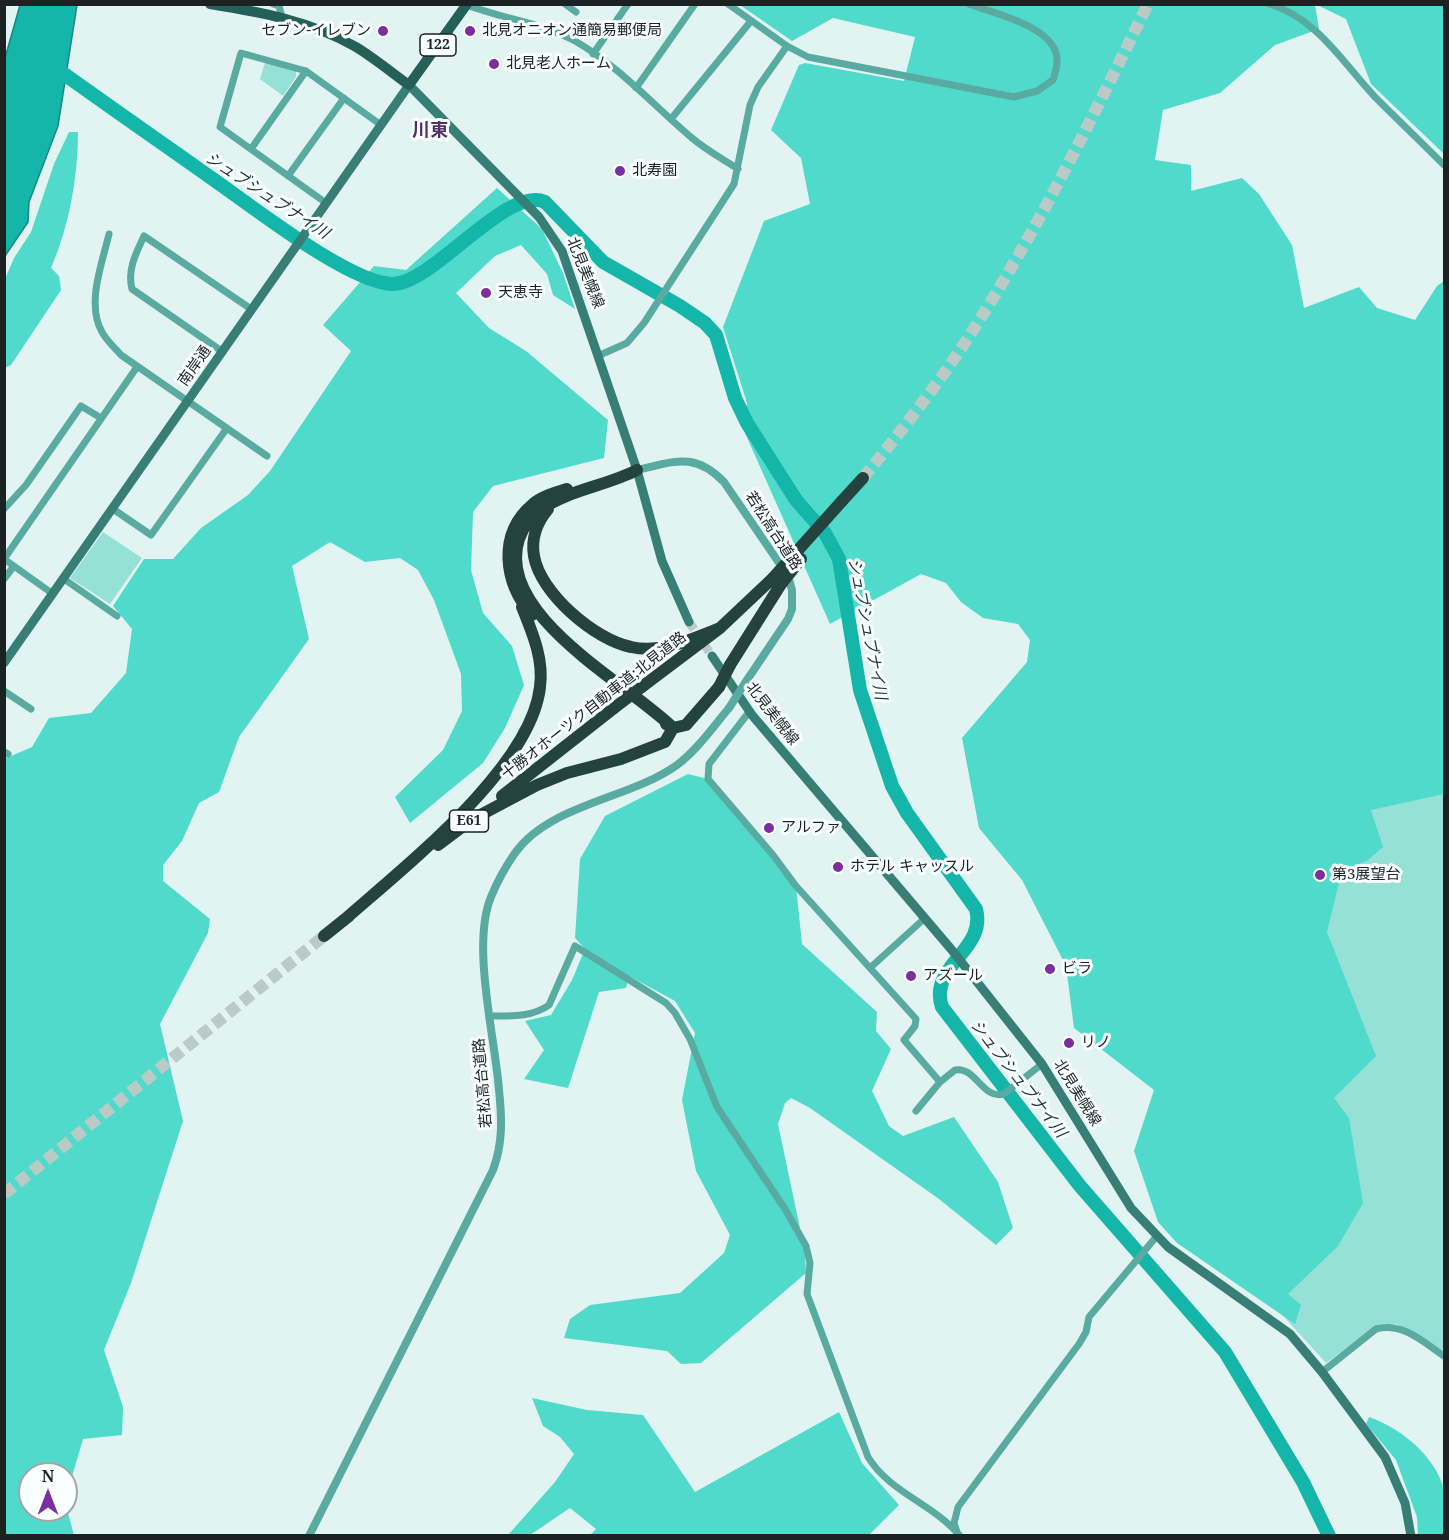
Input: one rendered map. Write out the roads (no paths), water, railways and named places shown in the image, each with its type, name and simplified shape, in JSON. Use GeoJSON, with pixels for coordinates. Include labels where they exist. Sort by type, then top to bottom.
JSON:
{"type":"FeatureCollection","features":[{"type":"Feature","properties":{"kind":"highway"},"geometry":{"type":"LineString","coordinates":[[637,470],[614,482],[552,503],[539,510],[529,520],[516,549],[520,580],[530,599],[572,648],[655,710],[673,728]]}},
{"type":"Feature","properties":{"kind":"highway"},"geometry":{"type":"LineString","coordinates":[[343,921],[471,804],[527,729],[535,711],[541,685],[538,649],[510,577],[507,560],[511,535],[521,515],[545,496],[611,474],[637,470]]}},
{"type":"Feature","properties":{"kind":"highway","name":"十勝オホーツク自動車道;北見道路"},"geometry":{"type":"LineString","coordinates":[[324,936],[614,708],[720,628],[777,581],[859,482]]}},
{"type":"Feature","properties":{"kind":"highway"},"geometry":{"type":"LineString","coordinates":[[552,503],[540,518],[534,533],[533,554],[537,570],[551,591],[591,628],[630,647],[652,649],[672,646],[720,628]]}},
{"type":"Feature","properties":{"kind":"highway"},"geometry":{"type":"LineString","coordinates":[[520,601],[565,650],[609,686],[673,728],[686,725],[719,687],[777,581]]}},
{"type":"Feature","properties":{"kind":"highway"},"geometry":{"type":"LineString","coordinates":[[469,821],[537,785],[567,773],[621,759],[665,742],[673,728]]}},
{"type":"Feature","properties":{"kind":"main road"},"geometry":{"type":"LineString","coordinates":[[210,4],[282,16],[356,47],[409,85]]}},
{"type":"Feature","properties":{"kind":"main road","name":"122"},"geometry":{"type":"LineString","coordinates":[[409,85],[467,5]]}},
{"type":"Feature","properties":{"kind":"main road","name":"南岸通"},"geometry":{"type":"LineString","coordinates":[[4,663],[409,85]]}},
{"type":"Feature","properties":{"kind":"main road","name":"北見美幌線"},"geometry":{"type":"LineString","coordinates":[[409,85],[539,217],[562,251],[600,355],[637,470],[662,561],[689,622]]}},
{"type":"Feature","properties":{"kind":"main road","name":"北見美幌線"},"geometry":{"type":"LineString","coordinates":[[712,656],[749,712],[951,949],[1042,1064],[1131,1208],[1156,1237],[1290,1334],[1322,1372],[1393,1472],[1405,1503],[1411,1536]]}},
{"type":"Feature","properties":{"kind":"street"},"geometry":{"type":"LineString","coordinates":[[273,4],[279,6],[282,16]]}},
{"type":"Feature","properties":{"kind":"street"},"geometry":{"type":"LineString","coordinates":[[565,4],[576,12]]}},
{"type":"Feature","properties":{"kind":"street"},"geometry":{"type":"LineString","coordinates":[[593,54],[628,4]]}},
{"type":"Feature","properties":{"kind":"street"},"geometry":{"type":"LineString","coordinates":[[636,88],[696,4]]}},
{"type":"Feature","properties":{"kind":"street"},"geometry":{"type":"LineString","coordinates":[[728,4],[787,46],[808,57],[1014,97],[1037,91],[1053,80],[1058,59],[1048,37],[1027,25],[969,4]]}},
{"type":"Feature","properties":{"kind":"street"},"geometry":{"type":"LineString","coordinates":[[1269,4],[1315,29],[1375,96],[1444,165]]}},
{"type":"Feature","properties":{"kind":"street"},"geometry":{"type":"LineString","coordinates":[[467,5],[494,16],[527,21],[547,27],[593,54],[636,88],[694,140],[738,169]]}},
{"type":"Feature","properties":{"kind":"street"},"geometry":{"type":"LineString","coordinates":[[671,119],[751,21]]}},
{"type":"Feature","properties":{"kind":"street"},"geometry":{"type":"LineString","coordinates":[[600,355],[627,344],[660,301],[734,184],[750,105],[758,87],[787,46]]}},
{"type":"Feature","properties":{"kind":"street"},"geometry":{"type":"LineString","coordinates":[[326,202],[220,127],[241,53],[306,71],[381,125]]}},
{"type":"Feature","properties":{"kind":"street"},"geometry":{"type":"LineString","coordinates":[[250,149],[306,71]]}},
{"type":"Feature","properties":{"kind":"street"},"geometry":{"type":"LineString","coordinates":[[288,176],[344,98]]}},
{"type":"Feature","properties":{"kind":"street"},"geometry":{"type":"LineString","coordinates":[[109,234],[95,300],[96,317],[102,333],[121,355],[137,367],[189,400],[267,456]]}},
{"type":"Feature","properties":{"kind":"street"},"geometry":{"type":"LineString","coordinates":[[223,352],[132,289],[129,279],[134,259],[144,236],[251,309]]}},
{"type":"Feature","properties":{"kind":"street"},"geometry":{"type":"LineString","coordinates":[[53,594],[4,559],[137,367]]}},
{"type":"Feature","properties":{"kind":"street"},"geometry":{"type":"LineString","coordinates":[[4,509],[26,485],[81,406],[101,418]]}},
{"type":"Feature","properties":{"kind":"street"},"geometry":{"type":"LineString","coordinates":[[113,509],[151,535],[227,428]]}},
{"type":"Feature","properties":{"kind":"street","name":"若松高台道路"},"geometry":{"type":"LineString","coordinates":[[309,1536],[493,1170],[501,1149],[502,1120],[483,957],[485,924],[490,898],[516,852],[540,830],[677,765],[707,735],[729,708],[788,619],[793,598],[789,576],[724,482],[713,471],[699,462],[680,460],[637,470]]}},
{"type":"Feature","properties":{"kind":"street"},"geometry":{"type":"LineString","coordinates":[[4,579],[14,566]]}},
{"type":"Feature","properties":{"kind":"street"},"geometry":{"type":"LineString","coordinates":[[64,579],[117,616]]}},
{"type":"Feature","properties":{"kind":"street"},"geometry":{"type":"LineString","coordinates":[[4,691],[31,709]]}},
{"type":"Feature","properties":{"kind":"street"},"geometry":{"type":"LineString","coordinates":[[749,712],[709,764],[708,779],[773,855],[796,886],[916,1019],[915,1026],[904,1040],[940,1082]]}},
{"type":"Feature","properties":{"kind":"street"},"geometry":{"type":"LineString","coordinates":[[871,967],[925,918]]}},
{"type":"Feature","properties":{"kind":"street"},"geometry":{"type":"LineString","coordinates":[[491,1016],[520,1016],[542,1011],[549,1005],[575,946],[666,1003],[690,1039],[717,1107],[785,1209],[806,1246],[810,1263],[807,1294],[868,1457],[875,1469],[889,1481],[959,1534]]}},
{"type":"Feature","properties":{"kind":"street"},"geometry":{"type":"LineString","coordinates":[[916,1111],[940,1082],[960,1069],[991,1094],[1004,1094],[1042,1064]]}},
{"type":"Feature","properties":{"kind":"street"},"geometry":{"type":"LineString","coordinates":[[959,1534],[954,1523],[958,1507],[1078,1344],[1086,1332],[1089,1317],[1115,1288],[1136,1257],[1146,1250],[1156,1237]]}},
{"type":"Feature","properties":{"kind":"street"},"geometry":{"type":"LineString","coordinates":[[1322,1372],[1376,1329],[1386,1327],[1401,1328],[1444,1356]]}},
{"type":"Feature","properties":{"kind":"waterway","name":"シュブシュブナイ川"},"geometry":{"type":"LineString","coordinates":[[53,66],[277,225],[328,258],[375,281],[393,284],[409,280],[428,269],[490,220],[510,208],[529,201],[545,202],[603,262],[680,306],[705,323],[716,335],[735,398],[747,423],[796,500],[825,533],[839,559],[860,690],[892,786],[907,813],[976,909],[977,924],[973,936],[943,980],[940,992],[942,1007],[1080,1186],[1225,1352],[1303,1482],[1329,1536]]}},
{"type":"Feature","properties":{"kind":"tunnel"},"geometry":{"type":"LineString","coordinates":[[863,478],[940,379],[1015,262],[1061,177],[1148,4]]}},
{"type":"Feature","properties":{"kind":"tunnel"},"geometry":{"type":"LineString","coordinates":[[689,622],[712,656]]}},
{"type":"Feature","properties":{"kind":"tunnel"},"geometry":{"type":"LineString","coordinates":[[4,1194],[324,936]]}},
{"type":"Feature","properties":{"kind":"place","name":"セブン-イレブン"},"geometry":{"type":"Point","coordinates":[383,31]}},
{"type":"Feature","properties":{"kind":"place","name":"北見オニオン通簡易郵便局"},"geometry":{"type":"Point","coordinates":[470,31]}},
{"type":"Feature","properties":{"kind":"place","name":"北見老人ホーム"},"geometry":{"type":"Point","coordinates":[494,64]}},
{"type":"Feature","properties":{"kind":"place","name":"北寿園"},"geometry":{"type":"Point","coordinates":[620,171]}},
{"type":"Feature","properties":{"kind":"place","name":"天恵寺"},"geometry":{"type":"Point","coordinates":[486,293]}},
{"type":"Feature","properties":{"kind":"place","name":"アルファ"},"geometry":{"type":"Point","coordinates":[769,828]}},
{"type":"Feature","properties":{"kind":"place","name":"ホテル キャッスル"},"geometry":{"type":"Point","coordinates":[838,867]}},
{"type":"Feature","properties":{"kind":"place","name":"第3展望台"},"geometry":{"type":"Point","coordinates":[1320,875]}},
{"type":"Feature","properties":{"kind":"place","name":"ビラ"},"geometry":{"type":"Point","coordinates":[1050,969]}},
{"type":"Feature","properties":{"kind":"place","name":"アズール"},"geometry":{"type":"Point","coordinates":[911,976]}},
{"type":"Feature","properties":{"kind":"place","name":"リノ"},"geometry":{"type":"Point","coordinates":[1069,1043]}},
{"type":"Feature","properties":{"kind":"district","name":"川東"},"geometry":{"type":"Point","coordinates":[430,131]}}]}
